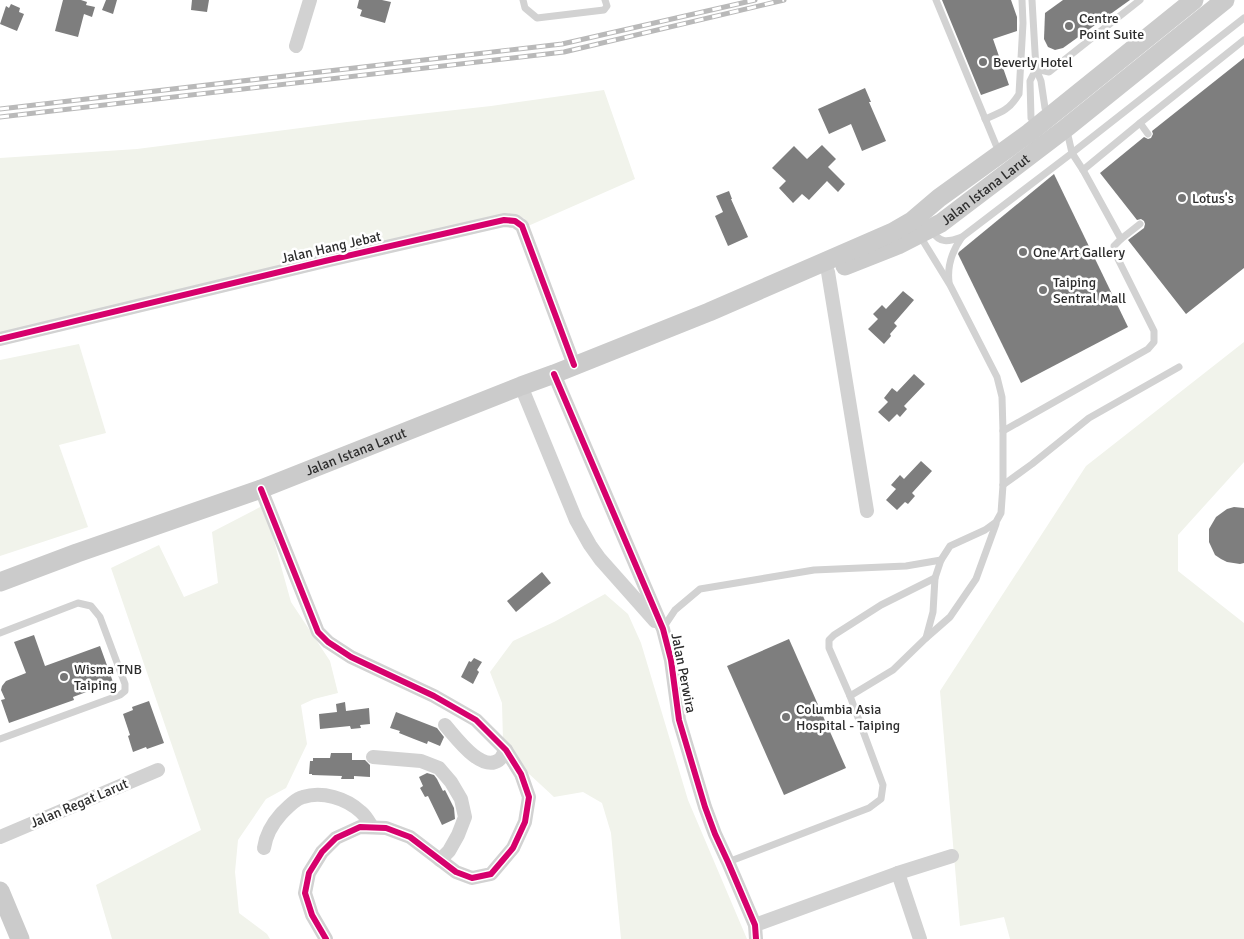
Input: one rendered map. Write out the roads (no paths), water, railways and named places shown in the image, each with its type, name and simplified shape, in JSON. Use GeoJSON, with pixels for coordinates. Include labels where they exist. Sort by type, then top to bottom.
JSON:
{"type":"FeatureCollection","features":[{"type":"Feature","properties":{"kind":"main road","name":"Jalan Istana Larut"},"geometry":{"type":"LineString","coordinates":[[939,198],[1182,0]]}},
{"type":"Feature","properties":{"kind":"main road","name":"Jalan Istana Larut"},"geometry":{"type":"LineString","coordinates":[[708,312],[828,272],[898,245],[921,224],[955,178],[996,145],[1035,120],[1194,0]]}},
{"type":"Feature","properties":{"kind":"main road","name":"Jalan Istana Larut"},"geometry":{"type":"LineString","coordinates":[[0,582],[261,489],[708,312],[893,232],[921,224],[941,222],[1066,128],[1225,0]]}},
{"type":"Feature","properties":{"kind":"main road"},"geometry":{"type":"LineString","coordinates":[[0,891],[20,939]]}},
{"type":"Feature","properties":{"kind":"street"},"geometry":{"type":"LineString","coordinates":[[296,46],[310,0]]}},
{"type":"Feature","properties":{"kind":"street","name":"Jalan Hang Jebat"},"geometry":{"type":"LineString","coordinates":[[0,339],[334,258],[504,220],[516,220],[522,226],[574,366]]}},
{"type":"Feature","properties":{"kind":"street"},"geometry":{"type":"LineString","coordinates":[[828,272],[867,511]]}},
{"type":"Feature","properties":{"kind":"street","name":"Jalan Perwira"},"geometry":{"type":"LineString","coordinates":[[554,374],[663,629],[671,660],[680,720],[705,807],[755,925],[756,939]]}},
{"type":"Feature","properties":{"kind":"street","name":"Jalan Perwira"},"geometry":{"type":"LineString","coordinates":[[521,386],[576,520],[590,545],[600,559],[663,629]]}},
{"type":"Feature","properties":{"kind":"street"},"geometry":{"type":"LineString","coordinates":[[261,489],[318,632],[328,642],[351,657],[434,696],[476,720],[506,750],[521,774],[529,797],[525,822],[512,848],[490,874],[472,878],[456,872],[410,837],[386,828],[360,826],[336,838],[322,852],[309,873],[305,893],[312,915],[326,939]]}},
{"type":"Feature","properties":{"kind":"street"},"geometry":{"type":"LineString","coordinates":[[445,725],[472,754],[480,759],[490,762],[499,760],[506,750]]}},
{"type":"Feature","properties":{"kind":"street"},"geometry":{"type":"LineString","coordinates":[[373,757],[421,762],[439,768],[451,782],[461,799],[465,817],[449,851],[440,860]]}},
{"type":"Feature","properties":{"kind":"street","name":"Jalan Regat Larut"},"geometry":{"type":"LineString","coordinates":[[0,837],[158,770]]}},
{"type":"Feature","properties":{"kind":"street"},"geometry":{"type":"LineString","coordinates":[[264,848],[265,840],[273,823],[301,797],[320,794],[334,797],[352,805],[363,813],[372,828]]}},
{"type":"Feature","properties":{"kind":"street"},"geometry":{"type":"LineString","coordinates":[[755,925],[898,873],[952,856]]}},
{"type":"Feature","properties":{"kind":"street"},"geometry":{"type":"LineString","coordinates":[[898,873],[920,939]]}},
{"type":"Feature","properties":{"kind":"lane"},"geometry":{"type":"LineString","coordinates":[[523,0],[525,8],[537,18],[604,10],[608,6],[605,0]]}},
{"type":"Feature","properties":{"kind":"lane"},"geometry":{"type":"LineString","coordinates":[[936,0],[996,145]]}},
{"type":"Feature","properties":{"kind":"lane"},"geometry":{"type":"LineString","coordinates":[[985,119],[1006,110],[1019,94],[1023,23],[1022,0]]}},
{"type":"Feature","properties":{"kind":"lane"},"geometry":{"type":"LineString","coordinates":[[1032,0],[1036,69],[1041,82],[1035,120]]}},
{"type":"Feature","properties":{"kind":"lane"},"geometry":{"type":"LineString","coordinates":[[1036,69],[1049,72],[1140,0]]}},
{"type":"Feature","properties":{"kind":"lane"},"geometry":{"type":"LineString","coordinates":[[950,285],[948,275],[951,256],[962,237],[1244,18]]}},
{"type":"Feature","properties":{"kind":"lane"},"geometry":{"type":"LineString","coordinates":[[1083,170],[1244,40]]}},
{"type":"Feature","properties":{"kind":"lane"},"geometry":{"type":"LineString","coordinates":[[1035,120],[1030,82],[1036,69]]}},
{"type":"Feature","properties":{"kind":"lane"},"geometry":{"type":"LineString","coordinates":[[1140,123],[1148,134]]}},
{"type":"Feature","properties":{"kind":"lane"},"geometry":{"type":"LineString","coordinates":[[1066,128],[1072,153],[1121,239]]}},
{"type":"Feature","properties":{"kind":"lane"},"geometry":{"type":"LineString","coordinates":[[921,224],[938,239],[946,241],[962,237]]}},
{"type":"Feature","properties":{"kind":"lane"},"geometry":{"type":"LineString","coordinates":[[850,696],[893,670],[950,617],[976,578],[1001,513],[1004,431],[1002,397],[997,377],[921,224]]}},
{"type":"Feature","properties":{"kind":"lane"},"geometry":{"type":"LineString","coordinates":[[1004,431],[1148,349],[1154,342],[1154,331],[1115,253],[1114,246],[1140,224]]}},
{"type":"Feature","properties":{"kind":"lane"},"geometry":{"type":"LineString","coordinates":[[1003,485],[1088,418],[1178,367]]}},
{"type":"Feature","properties":{"kind":"lane"},"geometry":{"type":"LineString","coordinates":[[926,638],[933,612],[935,578],[941,560],[950,546],[985,530],[996,522]]}},
{"type":"Feature","properties":{"kind":"lane"},"geometry":{"type":"LineString","coordinates":[[663,629],[676,610],[700,589],[814,570],[906,566],[941,560]]}},
{"type":"Feature","properties":{"kind":"lane"},"geometry":{"type":"LineString","coordinates":[[728,862],[869,808],[881,799],[883,785],[850,696],[829,648],[829,640],[880,605],[935,578]]}},
{"type":"Feature","properties":{"kind":"lane"},"geometry":{"type":"LineString","coordinates":[[0,634],[78,603],[91,606],[100,617],[125,684],[125,692],[0,739]]}},
{"type":"Feature","properties":{"kind":"railway"},"geometry":{"type":"LineString","coordinates":[[0,109],[562,44],[755,0]]}},
{"type":"Feature","properties":{"kind":"railway"},"geometry":{"type":"LineString","coordinates":[[0,117],[564,52],[784,0]]}},
{"type":"Feature","properties":{"kind":"place","name":"Centre Point Suite"},"geometry":{"type":"Point","coordinates":[1069,26]}},
{"type":"Feature","properties":{"kind":"place","name":"Beverly Hotel"},"geometry":{"type":"Point","coordinates":[983,62]}},
{"type":"Feature","properties":{"kind":"place","name":"Lotus's"},"geometry":{"type":"Point","coordinates":[1182,198]}},
{"type":"Feature","properties":{"kind":"place","name":"One Art Gallery"},"geometry":{"type":"Point","coordinates":[1023,252]}},
{"type":"Feature","properties":{"kind":"place","name":"Taiping Sentral Mall"},"geometry":{"type":"Point","coordinates":[1043,290]}},
{"type":"Feature","properties":{"kind":"place","name":"Wisma TNB Taiping"},"geometry":{"type":"Point","coordinates":[64,677]}},
{"type":"Feature","properties":{"kind":"place","name":"Columbia Asia Hospital - Taiping"},"geometry":{"type":"Point","coordinates":[786,717]}}]}
